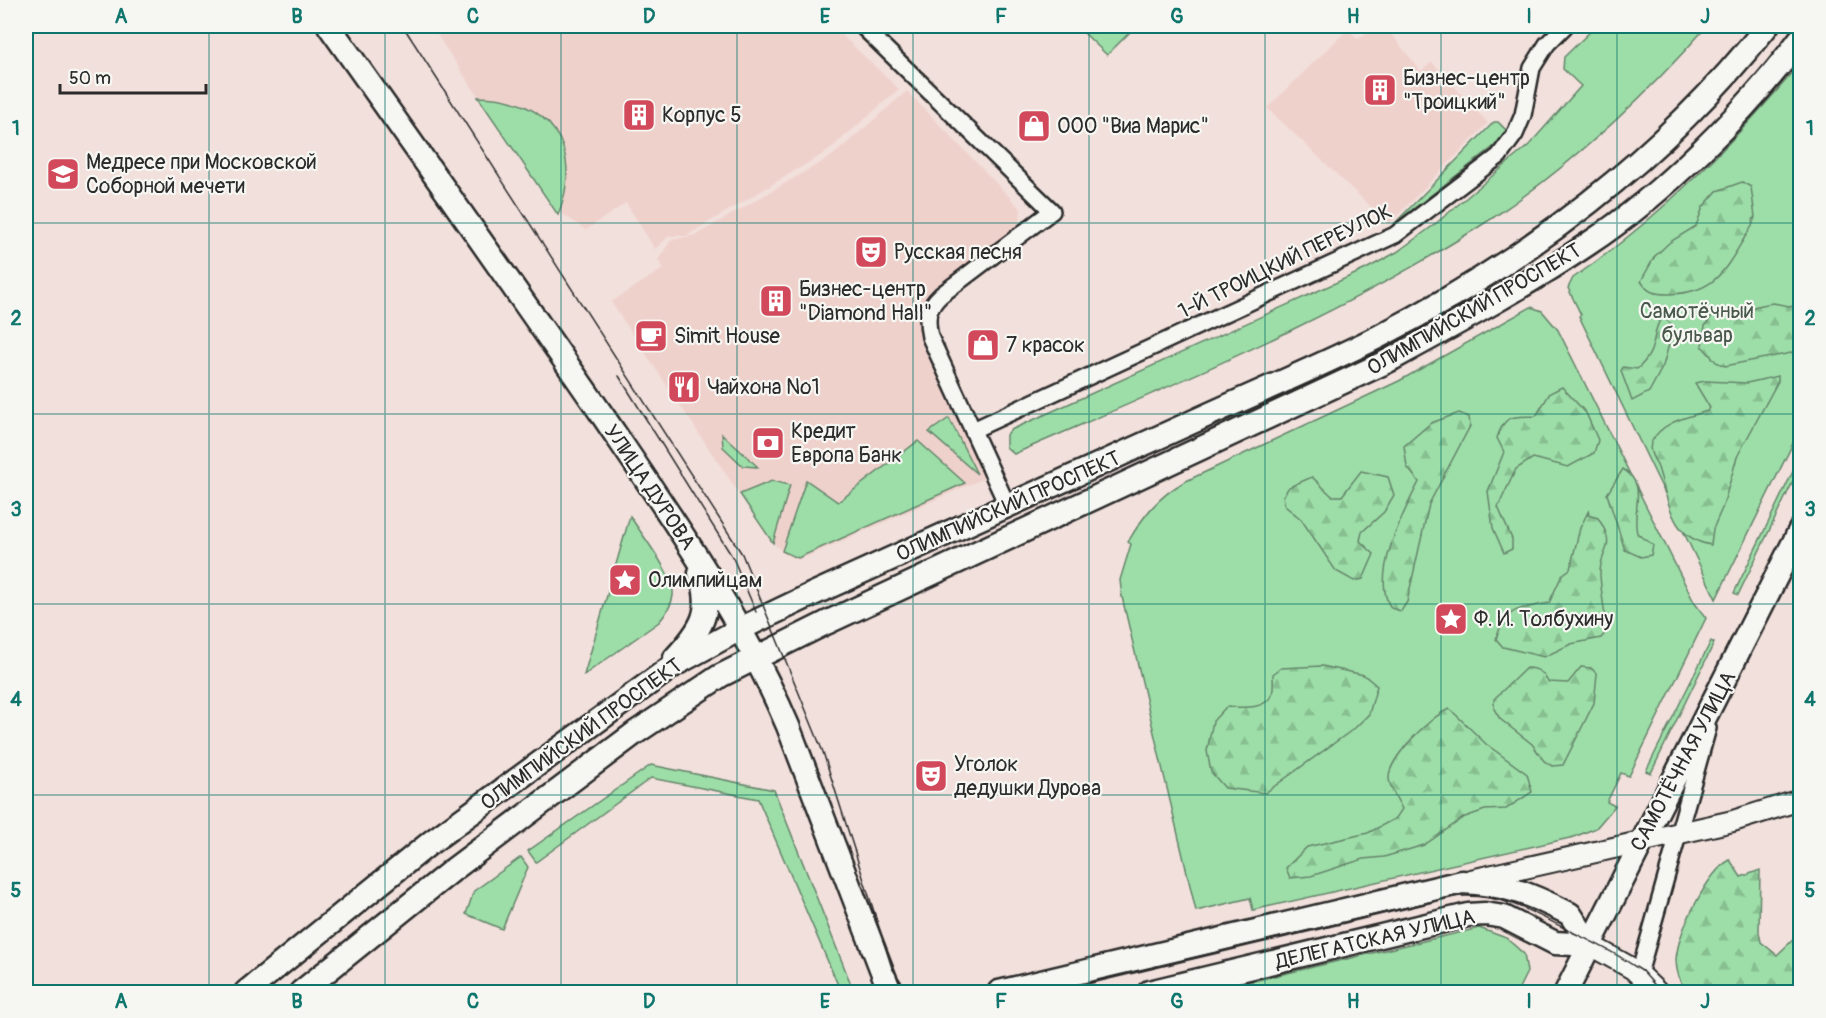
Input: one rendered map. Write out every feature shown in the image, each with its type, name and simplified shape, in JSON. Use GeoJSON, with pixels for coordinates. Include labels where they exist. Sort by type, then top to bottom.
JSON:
{"type":"FeatureCollection","features":[{"type":"Feature","properties":{"kind":"main road","name":"УЛИЦА ДУРОВА"},"geometry":{"type":"LineString","coordinates":[[330,26],[576,377],[726,602],[750,624],[756,656],[811,784],[890,993]]}},
{"type":"Feature","properties":{"kind":"main road","name":"ОЛИМПИЙСКИЙ ПРОСПЕКТ"},"geometry":{"type":"LineString","coordinates":[[246,993],[430,843],[656,678],[750,624],[1377,337],[1519,254],[1571,217],[1638,160],[1694,107],[1767,26]]}},
{"type":"Feature","properties":{"kind":"main road","name":"ОЛИМПИЙСКИЙ ПРОСПЕКТ"},"geometry":{"type":"LineString","coordinates":[[301,993],[454,870],[690,694],[756,656],[1386,362],[1500,298],[1589,243],[1659,188],[1755,94],[1800,39]]}},
{"type":"Feature","properties":{"kind":"main road","name":"САМОТЁЧНАЯ УЛИЦА"},"geometry":{"type":"LineString","coordinates":[[1566,993],[1641,842],[1716,701],[1800,530]]}},
{"type":"Feature","properties":{"kind":"main road"},"geometry":{"type":"LineString","coordinates":[[656,678],[699,629],[705,614],[707,600],[705,586],[681,533]]}},
{"type":"Feature","properties":{"kind":"main road","name":"ДЕЛЕГАТСКАЯ УЛИЦА"},"geometry":{"type":"LineString","coordinates":[[999,993],[1462,882],[1504,885],[1524,891],[1570,914],[1590,945]]}},
{"type":"Feature","properties":{"kind":"main road","name":"ДЕЛЕГАТСКАЯ УЛИЦА"},"geometry":{"type":"LineString","coordinates":[[1149,993],[1468,915],[1485,914],[1504,917],[1555,943],[1590,945]]}},
{"type":"Feature","properties":{"kind":"street"},"geometry":{"type":"LineString","coordinates":[[862,26],[1052,211],[953,284],[933,302],[928,310],[926,322],[930,337],[1008,507]]}},
{"type":"Feature","properties":{"kind":"street","name":"1-Й ТРОИЦКИЙ ПЕРЕУЛОК"},"geometry":{"type":"LineString","coordinates":[[973,430],[1395,235],[1499,156],[1515,134],[1523,115],[1532,68],[1547,44],[1565,26]]}},
{"type":"Feature","properties":{"kind":"street"},"geometry":{"type":"LineString","coordinates":[[1640,974],[1716,701]]}},
{"type":"Feature","properties":{"kind":"street","name":"ДЕЛЕГАТСКАЯ УЛИЦА"},"geometry":{"type":"LineString","coordinates":[[1462,882],[1733,821],[1800,800]]}},
{"type":"Feature","properties":{"kind":"street"},"geometry":{"type":"LineString","coordinates":[[1590,945],[1640,974],[1657,993]]}},
{"type":"Feature","properties":{"kind":"shaded area"},"geometry":{"type":"Polygon","coordinates":[[[431,26],[832,26],[899,89],[828,151],[686,236],[669,236],[655,249],[626,203],[586,230],[553,208],[431,26]]]}},
{"type":"Feature","properties":{"kind":"shaded area"},"geometry":{"type":"Polygon","coordinates":[[[1376,26],[1385,26],[1421,71],[1432,62],[1488,123],[1389,224],[1267,108],[1348,29],[1358,39],[1376,26]]]}},
{"type":"Feature","properties":{"kind":"shaded area"},"geometry":{"type":"Polygon","coordinates":[[[907,91],[1021,209],[1020,220],[1015,228],[937,288],[922,307],[920,317],[921,333],[989,476],[799,560],[786,555],[770,540],[611,302],[663,269],[658,260],[671,240],[696,235],[832,156],[907,91]]]}},
{"type":"Feature","properties":{"kind":"green space"},"geometry":{"type":"Polygon","coordinates":[[[1089,26],[1136,26],[1107,55],[1083,32],[1089,26]]]}},
{"type":"Feature","properties":{"kind":"green space"},"geometry":{"type":"Polygon","coordinates":[[[1596,26],[1707,26],[1632,105],[1578,154],[1491,219],[1434,254],[1317,317],[1197,374],[1014,454],[1006,447],[1006,435],[1011,430],[1366,269],[1397,252],[1434,225],[1529,145],[1581,86],[1563,69],[1564,57],[1596,26]]]}},
{"type":"Feature","properties":{"kind":"green space","name":"Самотёчный бульвар"},"geometry":{"type":"Polygon","coordinates":[[[1800,64],[1800,429],[1716,599],[1579,316],[1581,315],[1568,288],[1573,278],[1636,230],[1694,178],[1748,123],[1800,64]]]}},
{"type":"Feature","properties":{"kind":"green space"},"geometry":{"type":"Polygon","coordinates":[[[478,97],[503,99],[524,106],[542,117],[555,131],[563,148],[567,168],[565,191],[558,215],[478,97]]]}},
{"type":"Feature","properties":{"kind":"green space"},"geometry":{"type":"Polygon","coordinates":[[[1494,122],[1498,122],[1508,132],[1506,137],[1395,223],[1494,122]]]}},
{"type":"Feature","properties":{"kind":"green space"},"geometry":{"type":"Polygon","coordinates":[[[1742,182],[1751,187],[1755,217],[1752,226],[1720,275],[1711,283],[1685,293],[1659,294],[1646,288],[1641,281],[1655,256],[1670,242],[1696,226],[1703,207],[1717,191],[1742,182]]]}},
{"type":"Feature","properties":{"kind":"green space"},"geometry":{"type":"Polygon","coordinates":[[[1773,303],[1800,308],[1800,346],[1791,353],[1725,366],[1716,362],[1702,346],[1705,326],[1714,313],[1773,303]]]}},
{"type":"Feature","properties":{"kind":"green space"},"geometry":{"type":"Polygon","coordinates":[[[1531,307],[1542,311],[1558,330],[1694,602],[1706,618],[1629,776],[1621,773],[1607,802],[1615,806],[1596,828],[1574,837],[1253,910],[1250,898],[1196,911],[1122,597],[1120,580],[1131,544],[1128,542],[1152,508],[1166,494],[1184,482],[1399,381],[1531,307]]]}},
{"type":"Feature","properties":{"kind":"green space"},"geometry":{"type":"Polygon","coordinates":[[[1662,317],[1674,326],[1663,366],[1649,392],[1632,401],[1621,371],[1623,367],[1637,369],[1644,362],[1652,348],[1656,329],[1662,317]]]}},
{"type":"Feature","properties":{"kind":"green space"},"geometry":{"type":"Polygon","coordinates":[[[1778,376],[1778,381],[1737,457],[1723,506],[1713,529],[1711,545],[1698,541],[1687,535],[1680,527],[1669,507],[1650,445],[1662,429],[1710,408],[1695,383],[1705,381],[1747,383],[1778,376]]]}},
{"type":"Feature","properties":{"kind":"green space"},"geometry":{"type":"Polygon","coordinates":[[[1562,387],[1586,413],[1598,440],[1594,453],[1568,467],[1533,458],[1516,469],[1498,507],[1512,539],[1512,549],[1504,553],[1493,528],[1488,491],[1504,452],[1497,438],[1507,420],[1536,416],[1550,393],[1562,387]]]}},
{"type":"Feature","properties":{"kind":"green space"},"geometry":{"type":"Polygon","coordinates":[[[1459,413],[1469,417],[1470,426],[1429,504],[1407,602],[1401,611],[1391,608],[1386,595],[1384,579],[1386,562],[1405,510],[1419,482],[1407,467],[1404,446],[1431,423],[1459,413]]]}},
{"type":"Feature","properties":{"kind":"green space"},"geometry":{"type":"Polygon","coordinates":[[[949,418],[977,474],[929,432],[949,418]]]}},
{"type":"Feature","properties":{"kind":"green space"},"geometry":{"type":"Polygon","coordinates":[[[722,434],[758,467],[743,466],[723,447],[722,434]]]}},
{"type":"Feature","properties":{"kind":"green space"},"geometry":{"type":"Polygon","coordinates":[[[918,441],[965,483],[798,558],[782,551],[806,480],[838,502],[918,441]]]}},
{"type":"Feature","properties":{"kind":"green space"},"geometry":{"type":"Polygon","coordinates":[[[1800,457],[1800,467],[1738,595],[1734,593],[1800,457]]]}},
{"type":"Feature","properties":{"kind":"green space"},"geometry":{"type":"Polygon","coordinates":[[[1623,469],[1631,475],[1635,483],[1638,498],[1637,533],[1653,545],[1651,555],[1641,557],[1625,550],[1607,494],[1623,469]]]}},
{"type":"Feature","properties":{"kind":"green space"},"geometry":{"type":"Polygon","coordinates":[[[1361,471],[1388,477],[1394,495],[1384,512],[1362,532],[1360,541],[1374,554],[1363,579],[1354,581],[1336,571],[1301,519],[1285,506],[1283,496],[1289,487],[1312,477],[1332,496],[1342,496],[1361,471]]]}},
{"type":"Feature","properties":{"kind":"green space"},"geometry":{"type":"Polygon","coordinates":[[[772,481],[790,485],[773,543],[740,494],[772,481]]]}},
{"type":"Feature","properties":{"kind":"green space"},"geometry":{"type":"Polygon","coordinates":[[[1589,510],[1588,515],[1598,518],[1608,543],[1600,566],[1607,631],[1601,638],[1571,644],[1544,657],[1503,647],[1496,639],[1509,615],[1515,611],[1549,603],[1562,575],[1570,569],[1580,528],[1589,510]]]}},
{"type":"Feature","properties":{"kind":"green space"},"geometry":{"type":"Polygon","coordinates":[[[630,516],[664,567],[672,588],[672,600],[659,622],[584,675],[630,516]]]}},
{"type":"Feature","properties":{"kind":"green space"},"geometry":{"type":"Polygon","coordinates":[[[1711,641],[1714,643],[1651,773],[1646,771],[1711,641]]]}},
{"type":"Feature","properties":{"kind":"green space"},"geometry":{"type":"Polygon","coordinates":[[[1322,666],[1364,675],[1377,686],[1369,714],[1355,728],[1265,793],[1225,788],[1211,772],[1207,751],[1213,721],[1226,707],[1252,707],[1264,703],[1272,694],[1273,674],[1281,668],[1322,666]]]}},
{"type":"Feature","properties":{"kind":"green space"},"geometry":{"type":"Polygon","coordinates":[[[1581,667],[1591,668],[1597,674],[1594,703],[1563,765],[1552,766],[1544,761],[1532,744],[1500,719],[1494,709],[1494,699],[1526,668],[1540,671],[1548,682],[1568,683],[1581,667]]]}},
{"type":"Feature","properties":{"kind":"green space"},"geometry":{"type":"Polygon","coordinates":[[[1450,709],[1486,744],[1527,774],[1532,792],[1506,809],[1485,810],[1465,817],[1424,845],[1384,857],[1363,859],[1311,876],[1290,878],[1286,868],[1307,847],[1368,833],[1396,818],[1402,809],[1390,786],[1391,770],[1412,738],[1433,719],[1450,709]]]}},
{"type":"Feature","properties":{"kind":"green space"},"geometry":{"type":"Polygon","coordinates":[[[651,765],[774,790],[854,992],[841,992],[758,799],[651,778],[536,862],[528,851],[651,765]]]}},
{"type":"Feature","properties":{"kind":"green space"},"geometry":{"type":"Polygon","coordinates":[[[521,857],[528,867],[502,929],[466,914],[474,891],[521,857]]]}},
{"type":"Feature","properties":{"kind":"green space"},"geometry":{"type":"Polygon","coordinates":[[[1730,860],[1741,877],[1760,870],[1759,932],[1761,942],[1777,955],[1799,934],[1800,860],[1800,992],[1687,992],[1682,983],[1676,957],[1684,929],[1697,901],[1713,876],[1730,860]]]}},
{"type":"Feature","properties":{"kind":"green space"},"geometry":{"type":"Polygon","coordinates":[[[1479,928],[1506,938],[1524,954],[1527,972],[1517,992],[1206,992],[1479,928]]]}},
{"type":"Feature","properties":{"kind":"tram line"},"geometry":{"type":"LineString","coordinates":[[403,26],[742,554],[823,752],[892,968],[908,992]]}},
{"type":"Feature","properties":{"kind":"tram line"},"geometry":{"type":"LineString","coordinates":[[619,376],[733,558],[756,612]]}},
{"type":"Feature","properties":{"kind":"tram line"},"geometry":{"type":"LineString","coordinates":[[1046,992],[1451,897],[1468,896],[1499,900],[1541,916],[1600,946],[1642,971],[1661,992]]}},
{"type":"Feature","properties":{"kind":"place","name":"Бизнес-центр \"Троицкий\""},"geometry":{"type":"Point","coordinates":[1380,90]}},
{"type":"Feature","properties":{"kind":"place","name":"Корпус 5"},"geometry":{"type":"Point","coordinates":[639,115]}},
{"type":"Feature","properties":{"kind":"place","name":"ООО \"Виа Марис\""},"geometry":{"type":"Point","coordinates":[1034,126]}},
{"type":"Feature","properties":{"kind":"place","name":"Медресе при Московской Соборной мечети"},"geometry":{"type":"Point","coordinates":[63,174]}},
{"type":"Feature","properties":{"kind":"place","name":"Русская песня"},"geometry":{"type":"Point","coordinates":[871,252]}},
{"type":"Feature","properties":{"kind":"place","name":"Бизнес-центр \"Diamond Hall\""},"geometry":{"type":"Point","coordinates":[776,301]}},
{"type":"Feature","properties":{"kind":"place","name":"Simit House"},"geometry":{"type":"Point","coordinates":[651,336]}},
{"type":"Feature","properties":{"kind":"place","name":"7 красок"},"geometry":{"type":"Point","coordinates":[983,345]}},
{"type":"Feature","properties":{"kind":"place","name":"Чайхона №1"},"geometry":{"type":"Point","coordinates":[684,387]}},
{"type":"Feature","properties":{"kind":"place","name":"Кредит Европа Банк"},"geometry":{"type":"Point","coordinates":[768,443]}},
{"type":"Feature","properties":{"kind":"place","name":"Олимпийцам"},"geometry":{"type":"Point","coordinates":[625,580]}},
{"type":"Feature","properties":{"kind":"place","name":"Ф. И. Толбухину"},"geometry":{"type":"Point","coordinates":[1451,619]}},
{"type":"Feature","properties":{"kind":"place","name":"Уголок дедушки Дурова"},"geometry":{"type":"Point","coordinates":[931,776]}}]}
